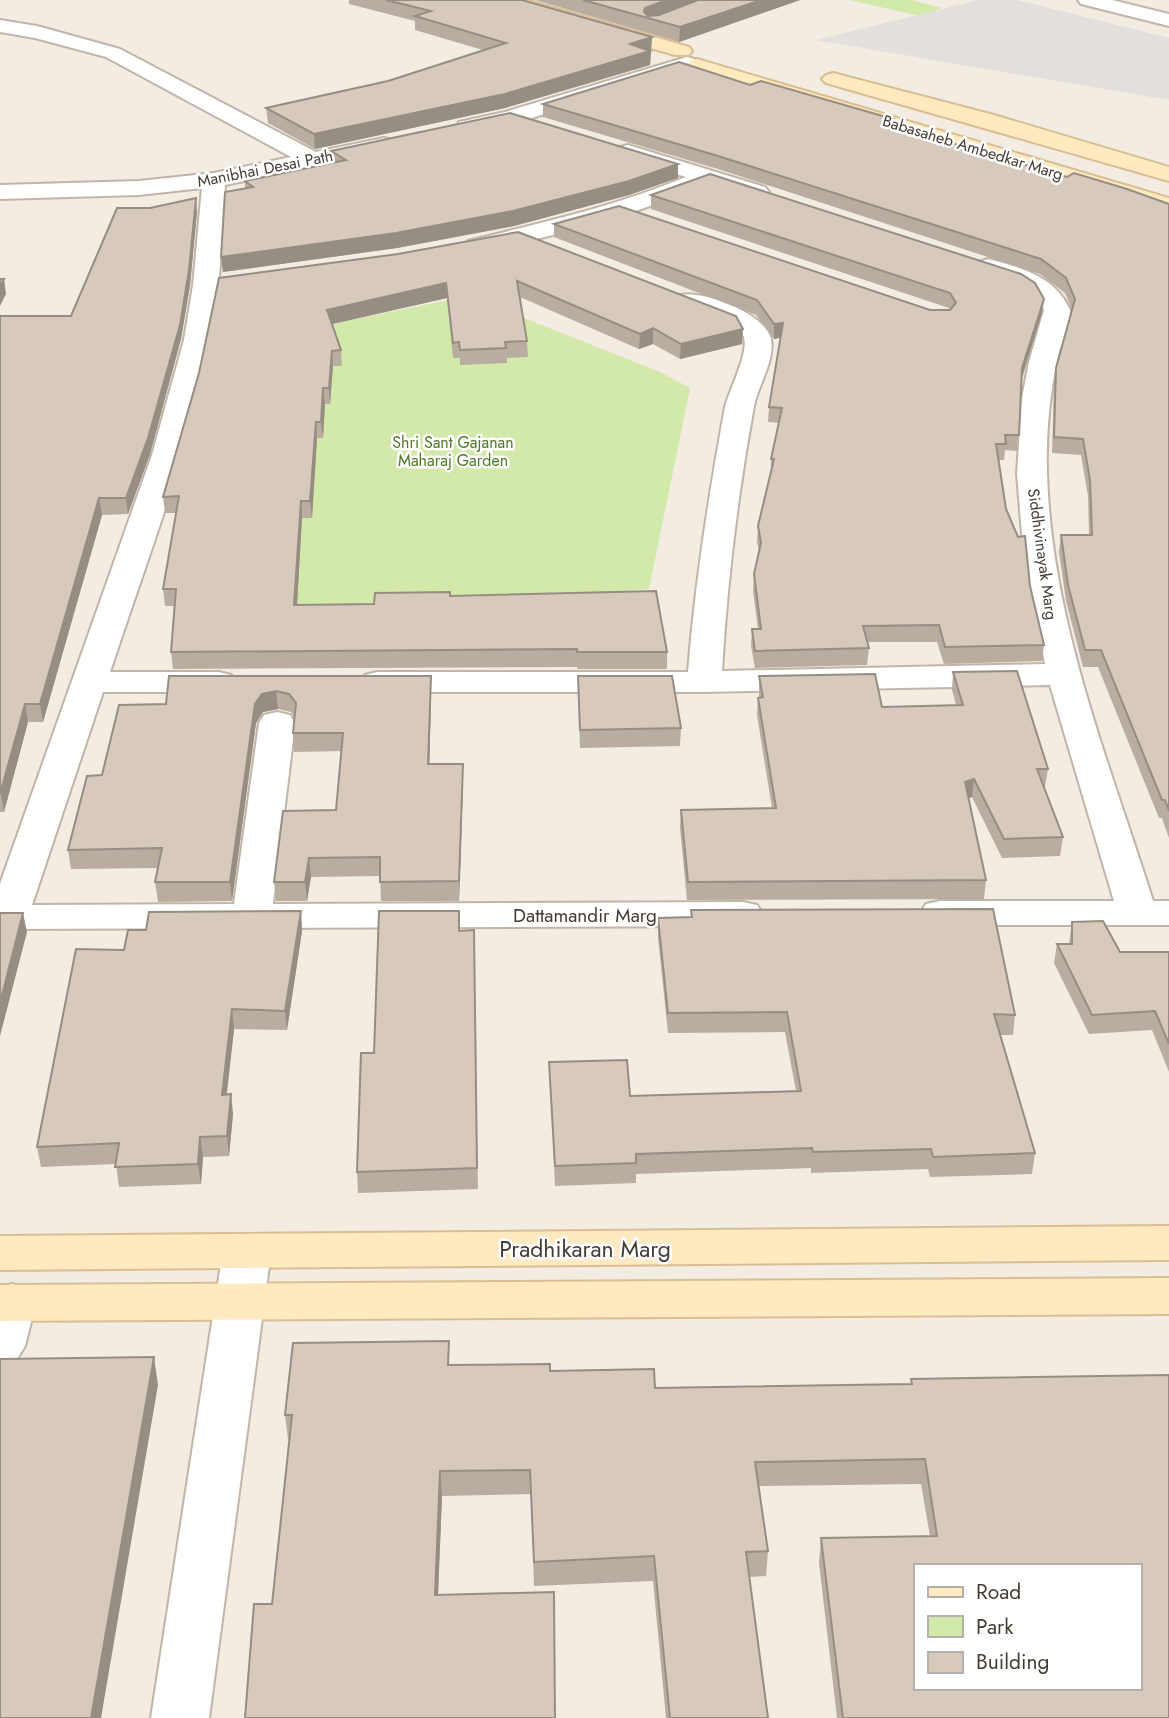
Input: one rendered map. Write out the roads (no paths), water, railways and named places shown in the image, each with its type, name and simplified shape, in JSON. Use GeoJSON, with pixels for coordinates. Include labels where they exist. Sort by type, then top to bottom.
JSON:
{"type":"FeatureCollection","features":[{"type":"Feature","properties":{"kind":"main road","name":"Babasaheb Ambedkar Marg"},"geometry":{"type":"LineString","coordinates":[[505,0],[695,53],[1169,206]]}},
{"type":"Feature","properties":{"kind":"main road","name":"Babasaheb Ambedkar Marg"},"geometry":{"type":"LineString","coordinates":[[573,0],[669,29],[695,53]]}},
{"type":"Feature","properties":{"kind":"main road"},"geometry":{"type":"LineString","coordinates":[[695,53],[724,64],[736,56]]}},
{"type":"Feature","properties":{"kind":"main road","name":"Babasaheb Ambedkar Marg"},"geometry":{"type":"LineString","coordinates":[[813,74],[986,120],[1169,174]]}},
{"type":"Feature","properties":{"kind":"main road","name":"Pradhikaran Marg"},"geometry":{"type":"LineString","coordinates":[[0,1253],[1169,1243]]}},
{"type":"Feature","properties":{"kind":"main road"},"geometry":{"type":"LineString","coordinates":[[4,1317],[238,1301],[1169,1296]]}},
{"type":"Feature","properties":{"kind":"street"},"geometry":{"type":"LineString","coordinates":[[1088,0],[1169,20]]}},
{"type":"Feature","properties":{"kind":"street"},"geometry":{"type":"LineString","coordinates":[[0,26],[37,32],[113,53],[313,160]]}},
{"type":"Feature","properties":{"kind":"street"},"geometry":{"type":"LineString","coordinates":[[445,132],[511,117],[695,53]]}},
{"type":"Feature","properties":{"kind":"street"},"geometry":{"type":"LineString","coordinates":[[511,117],[550,129]]}},
{"type":"Feature","properties":{"kind":"street","name":"Manibhai Desai Path"},"geometry":{"type":"LineString","coordinates":[[0,192],[139,188],[214,180],[405,140]]}},
{"type":"Feature","properties":{"kind":"street"},"geometry":{"type":"LineString","coordinates":[[603,145],[786,202]]}},
{"type":"Feature","properties":{"kind":"street"},"geometry":{"type":"LineString","coordinates":[[458,250],[524,237],[621,210],[709,177]]}},
{"type":"Feature","properties":{"kind":"street"},"geometry":{"type":"LineString","coordinates":[[4,917],[167,454],[197,340],[219,284],[214,180]]}},
{"type":"Feature","properties":{"kind":"street"},"geometry":{"type":"LineString","coordinates":[[621,210],[658,222]]}},
{"type":"Feature","properties":{"kind":"street"},"geometry":{"type":"LineString","coordinates":[[524,237],[564,252]]}},
{"type":"Feature","properties":{"kind":"street","name":"Siddhivinayak Marg"},"geometry":{"type":"LineString","coordinates":[[966,260],[1030,281],[1054,301],[1058,313],[1037,383],[1033,491],[1046,596],[1065,674],[1153,913]]}},
{"type":"Feature","properties":{"kind":"street"},"geometry":{"type":"LineString","coordinates":[[668,293],[746,323],[755,333],[759,344],[741,399],[708,613],[704,682]]}},
{"type":"Feature","properties":{"kind":"street"},"geometry":{"type":"LineString","coordinates":[[348,682],[704,682],[1065,674]]}},
{"type":"Feature","properties":{"kind":"street"},"geometry":{"type":"LineString","coordinates":[[88,682],[252,682]]}},
{"type":"Feature","properties":{"kind":"street"},"geometry":{"type":"LineString","coordinates":[[252,916],[277,723]]}},
{"type":"Feature","properties":{"kind":"street"},"geometry":{"type":"LineString","coordinates":[[902,913],[1153,913]]}},
{"type":"Feature","properties":{"kind":"street","name":"Dattamandir Marg"},"geometry":{"type":"LineString","coordinates":[[4,917],[778,914]]}},
{"type":"Feature","properties":{"kind":"street"},"geometry":{"type":"LineString","coordinates":[[180,1718],[247,1251]]}},
{"type":"Feature","properties":{"kind":"park label","name":"Shri Sant Gajanan Maharaj Garden"},"geometry":{"type":"Point","coordinates":[453,451]}}]}
